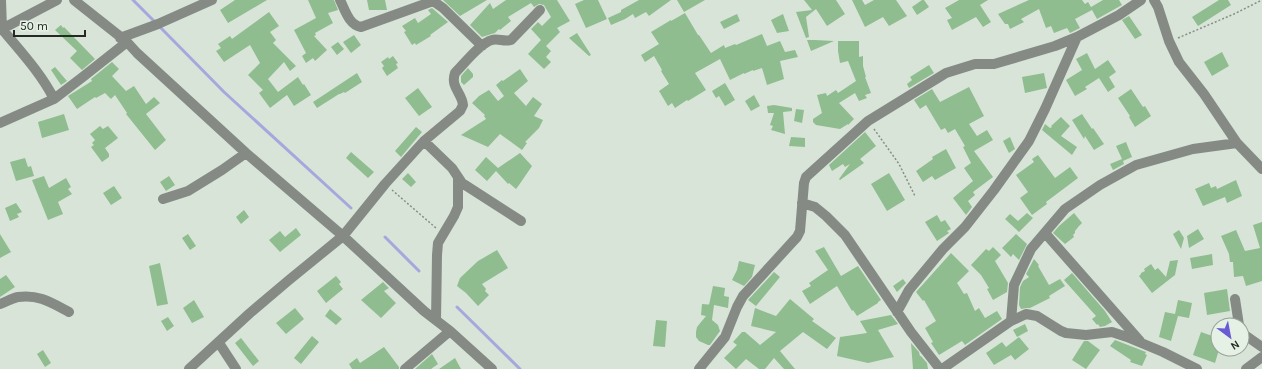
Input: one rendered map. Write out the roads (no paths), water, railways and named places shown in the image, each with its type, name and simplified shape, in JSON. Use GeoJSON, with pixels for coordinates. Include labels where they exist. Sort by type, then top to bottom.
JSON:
{"type":"FeatureCollection","features":[{"type":"Feature","properties":{"kind":"street"},"geometry":{"type":"LineString","coordinates":[[1,0],[1,29],[26,57],[49,88],[54,99]]}},
{"type":"Feature","properties":{"kind":"street"},"geometry":{"type":"LineString","coordinates":[[1,29],[57,0]]}},
{"type":"Feature","properties":{"kind":"street"},"geometry":{"type":"LineString","coordinates":[[74,0],[124,40],[246,153],[343,236],[424,311],[450,331],[492,369]]}},
{"type":"Feature","properties":{"kind":"street"},"geometry":{"type":"LineString","coordinates":[[0,123],[54,99],[84,76],[124,40],[212,0]]}},
{"type":"Feature","properties":{"kind":"street"},"geometry":{"type":"LineString","coordinates":[[340,0],[351,21],[355,26],[361,27],[433,1],[444,8],[482,46]]}},
{"type":"Feature","properties":{"kind":"street"},"geometry":{"type":"LineString","coordinates":[[699,369],[725,337],[743,296],[797,237],[800,231],[804,183],[806,177],[868,122],[946,73],[975,64],[994,64],[1055,46],[1077,37],[1119,15],[1141,0]]}},
{"type":"Feature","properties":{"kind":"street"},"geometry":{"type":"LineString","coordinates":[[1154,0],[1169,41],[1179,62],[1204,94],[1237,143],[1262,169]]}},
{"type":"Feature","properties":{"kind":"street"},"geometry":{"type":"LineString","coordinates":[[189,369],[283,284],[343,236],[385,184],[424,141],[460,111],[463,106],[463,100],[453,83],[455,73],[482,46],[491,40],[506,42],[511,40],[540,10]]}},
{"type":"Feature","properties":{"kind":"street"},"geometry":{"type":"LineString","coordinates":[[897,312],[909,290],[965,227],[1029,141],[1077,37]]}},
{"type":"Feature","properties":{"kind":"street"},"geometry":{"type":"LineString","coordinates":[[424,141],[452,168],[462,183],[521,221]]}},
{"type":"Feature","properties":{"kind":"street"},"geometry":{"type":"LineString","coordinates":[[1011,321],[1014,285],[1031,249],[1065,209],[1100,185],[1136,165],[1193,149],[1237,143]]}},
{"type":"Feature","properties":{"kind":"street"},"geometry":{"type":"LineString","coordinates":[[163,200],[188,191],[246,153]]}},
{"type":"Feature","properties":{"kind":"street"},"geometry":{"type":"LineString","coordinates":[[436,320],[438,243],[454,216],[458,206],[458,177]]}},
{"type":"Feature","properties":{"kind":"street"},"geometry":{"type":"LineString","coordinates":[[802,203],[815,207],[845,235],[911,332],[941,369],[1011,321],[1026,314],[1037,316],[1066,333],[1086,335],[1112,332],[1163,352],[1197,369]]}},
{"type":"Feature","properties":{"kind":"street"},"geometry":{"type":"LineString","coordinates":[[1045,233],[1142,343]]}},
{"type":"Feature","properties":{"kind":"street"},"geometry":{"type":"LineString","coordinates":[[0,304],[17,297],[41,298],[69,312]]}},
{"type":"Feature","properties":{"kind":"street"},"geometry":{"type":"LineString","coordinates":[[1235,300],[1237,317]]}},
{"type":"Feature","properties":{"kind":"street"},"geometry":{"type":"LineString","coordinates":[[405,369],[450,331]]}},
{"type":"Feature","properties":{"kind":"street"},"geometry":{"type":"LineString","coordinates":[[1250,339],[1262,347]]}},
{"type":"Feature","properties":{"kind":"street"},"geometry":{"type":"LineString","coordinates":[[220,342],[236,369]]}},
{"type":"Feature","properties":{"kind":"street"},"geometry":{"type":"LineString","coordinates":[[1246,369],[1262,357]]}},
{"type":"Feature","properties":{"kind":"waterway"},"geometry":{"type":"LineString","coordinates":[[133,0],[155,22]]}},
{"type":"Feature","properties":{"kind":"waterway"},"geometry":{"type":"LineString","coordinates":[[159,26],[224,92],[351,208]]}},
{"type":"Feature","properties":{"kind":"waterway"},"geometry":{"type":"LineString","coordinates":[[385,237],[419,271]]}},
{"type":"Feature","properties":{"kind":"waterway"},"geometry":{"type":"LineString","coordinates":[[457,307],[520,369]]}}]}
